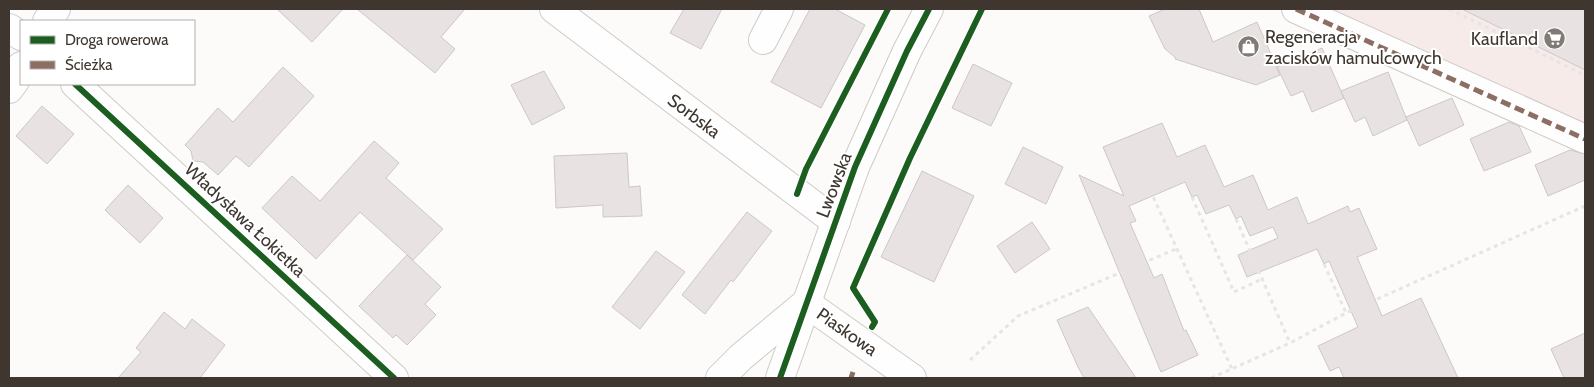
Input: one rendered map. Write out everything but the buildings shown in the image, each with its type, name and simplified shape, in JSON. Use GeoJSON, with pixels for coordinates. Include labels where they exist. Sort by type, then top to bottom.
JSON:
{"type":"FeatureCollection","features":[{"type":"Feature","properties":{"kind":"street"},"geometry":{"type":"LineString","coordinates":[[48,20],[56,9]]}},
{"type":"Feature","properties":{"kind":"street","name":"Sorbska"},"geometry":{"type":"LineString","coordinates":[[554,9],[836,222]]}},
{"type":"Feature","properties":{"kind":"street"},"geometry":{"type":"LineString","coordinates":[[763,40],[779,9]]}},
{"type":"Feature","properties":{"kind":"street","name":"Lwowska"},"geometry":{"type":"LineString","coordinates":[[780,378],[856,167],[907,51],[929,9]]}},
{"type":"Feature","properties":{"kind":"street"},"geometry":{"type":"LineString","coordinates":[[1296,9],[1585,139]]}},
{"type":"Feature","properties":{"kind":"street"},"geometry":{"type":"LineString","coordinates":[[9,28],[20,35]]}},
{"type":"Feature","properties":{"kind":"street"},"geometry":{"type":"LineString","coordinates":[[9,88],[15,81],[20,68]]}},
{"type":"Feature","properties":{"kind":"street","name":"Władysława Łokietka"},"geometry":{"type":"LineString","coordinates":[[76,85],[394,378]]}},
{"type":"Feature","properties":{"kind":"street"},"geometry":{"type":"LineString","coordinates":[[720,378],[806,303]]}},
{"type":"Feature","properties":{"kind":"street","name":"Piaskowa"},"geometry":{"type":"LineString","coordinates":[[806,303],[912,378]]}},
{"type":"Feature","properties":{"kind":"path"},"geometry":{"type":"LineString","coordinates":[[1448,9],[1585,75]]}},
{"type":"Feature","properties":{"kind":"path"},"geometry":{"type":"LineString","coordinates":[[1150,190],[1232,369]]}},
{"type":"Feature","properties":{"kind":"path"},"geometry":{"type":"LineString","coordinates":[[1192,197],[1234,292],[1262,279]]}},
{"type":"Feature","properties":{"kind":"path"},"geometry":{"type":"LineString","coordinates":[[1211,378],[1290,343],[1346,313],[1585,206]]}},
{"type":"Feature","properties":{"kind":"path"},"geometry":{"type":"LineString","coordinates":[[1236,219],[1290,343]]}},
{"type":"Feature","properties":{"kind":"path"},"geometry":{"type":"LineString","coordinates":[[970,360],[1018,316],[1176,249]]}},
{"type":"Feature","properties":{"kind":"path"},"geometry":{"type":"LineString","coordinates":[[1324,264],[1346,313]]}},
{"type":"Feature","properties":{"kind":"shaded area"},"geometry":{"type":"Polygon","coordinates":[[[1327,9],[1585,9],[1585,125],[1327,9]]]}},
{"type":"Feature","properties":{"kind":"marked path"},"geometry":{"type":"LineString","coordinates":[[1296,9],[1585,139]]}},
{"type":"Feature","properties":{"kind":"marked path"},"geometry":{"type":"LineString","coordinates":[[851,378],[853,372]]}},
{"type":"Feature","properties":{"kind":"cycle path"},"geometry":{"type":"LineString","coordinates":[[797,194],[806,169],[888,9]]}},
{"type":"Feature","properties":{"kind":"cycle path"},"geometry":{"type":"LineString","coordinates":[[780,378],[855,167],[907,51],[929,9]]}},
{"type":"Feature","properties":{"kind":"cycle path"},"geometry":{"type":"LineString","coordinates":[[872,327],[875,322],[853,288],[910,158],[982,9]]}},
{"type":"Feature","properties":{"kind":"cycle path"},"geometry":{"type":"LineString","coordinates":[[76,85],[394,378]]}},
{"type":"Feature","properties":{"kind":"place","name":"Kaufland"},"geometry":{"type":"Point","coordinates":[1554,39]}},
{"type":"Feature","properties":{"kind":"place","name":"Regeneracja zacisków hamulcowych"},"geometry":{"type":"Point","coordinates":[1249,47]}}]}
